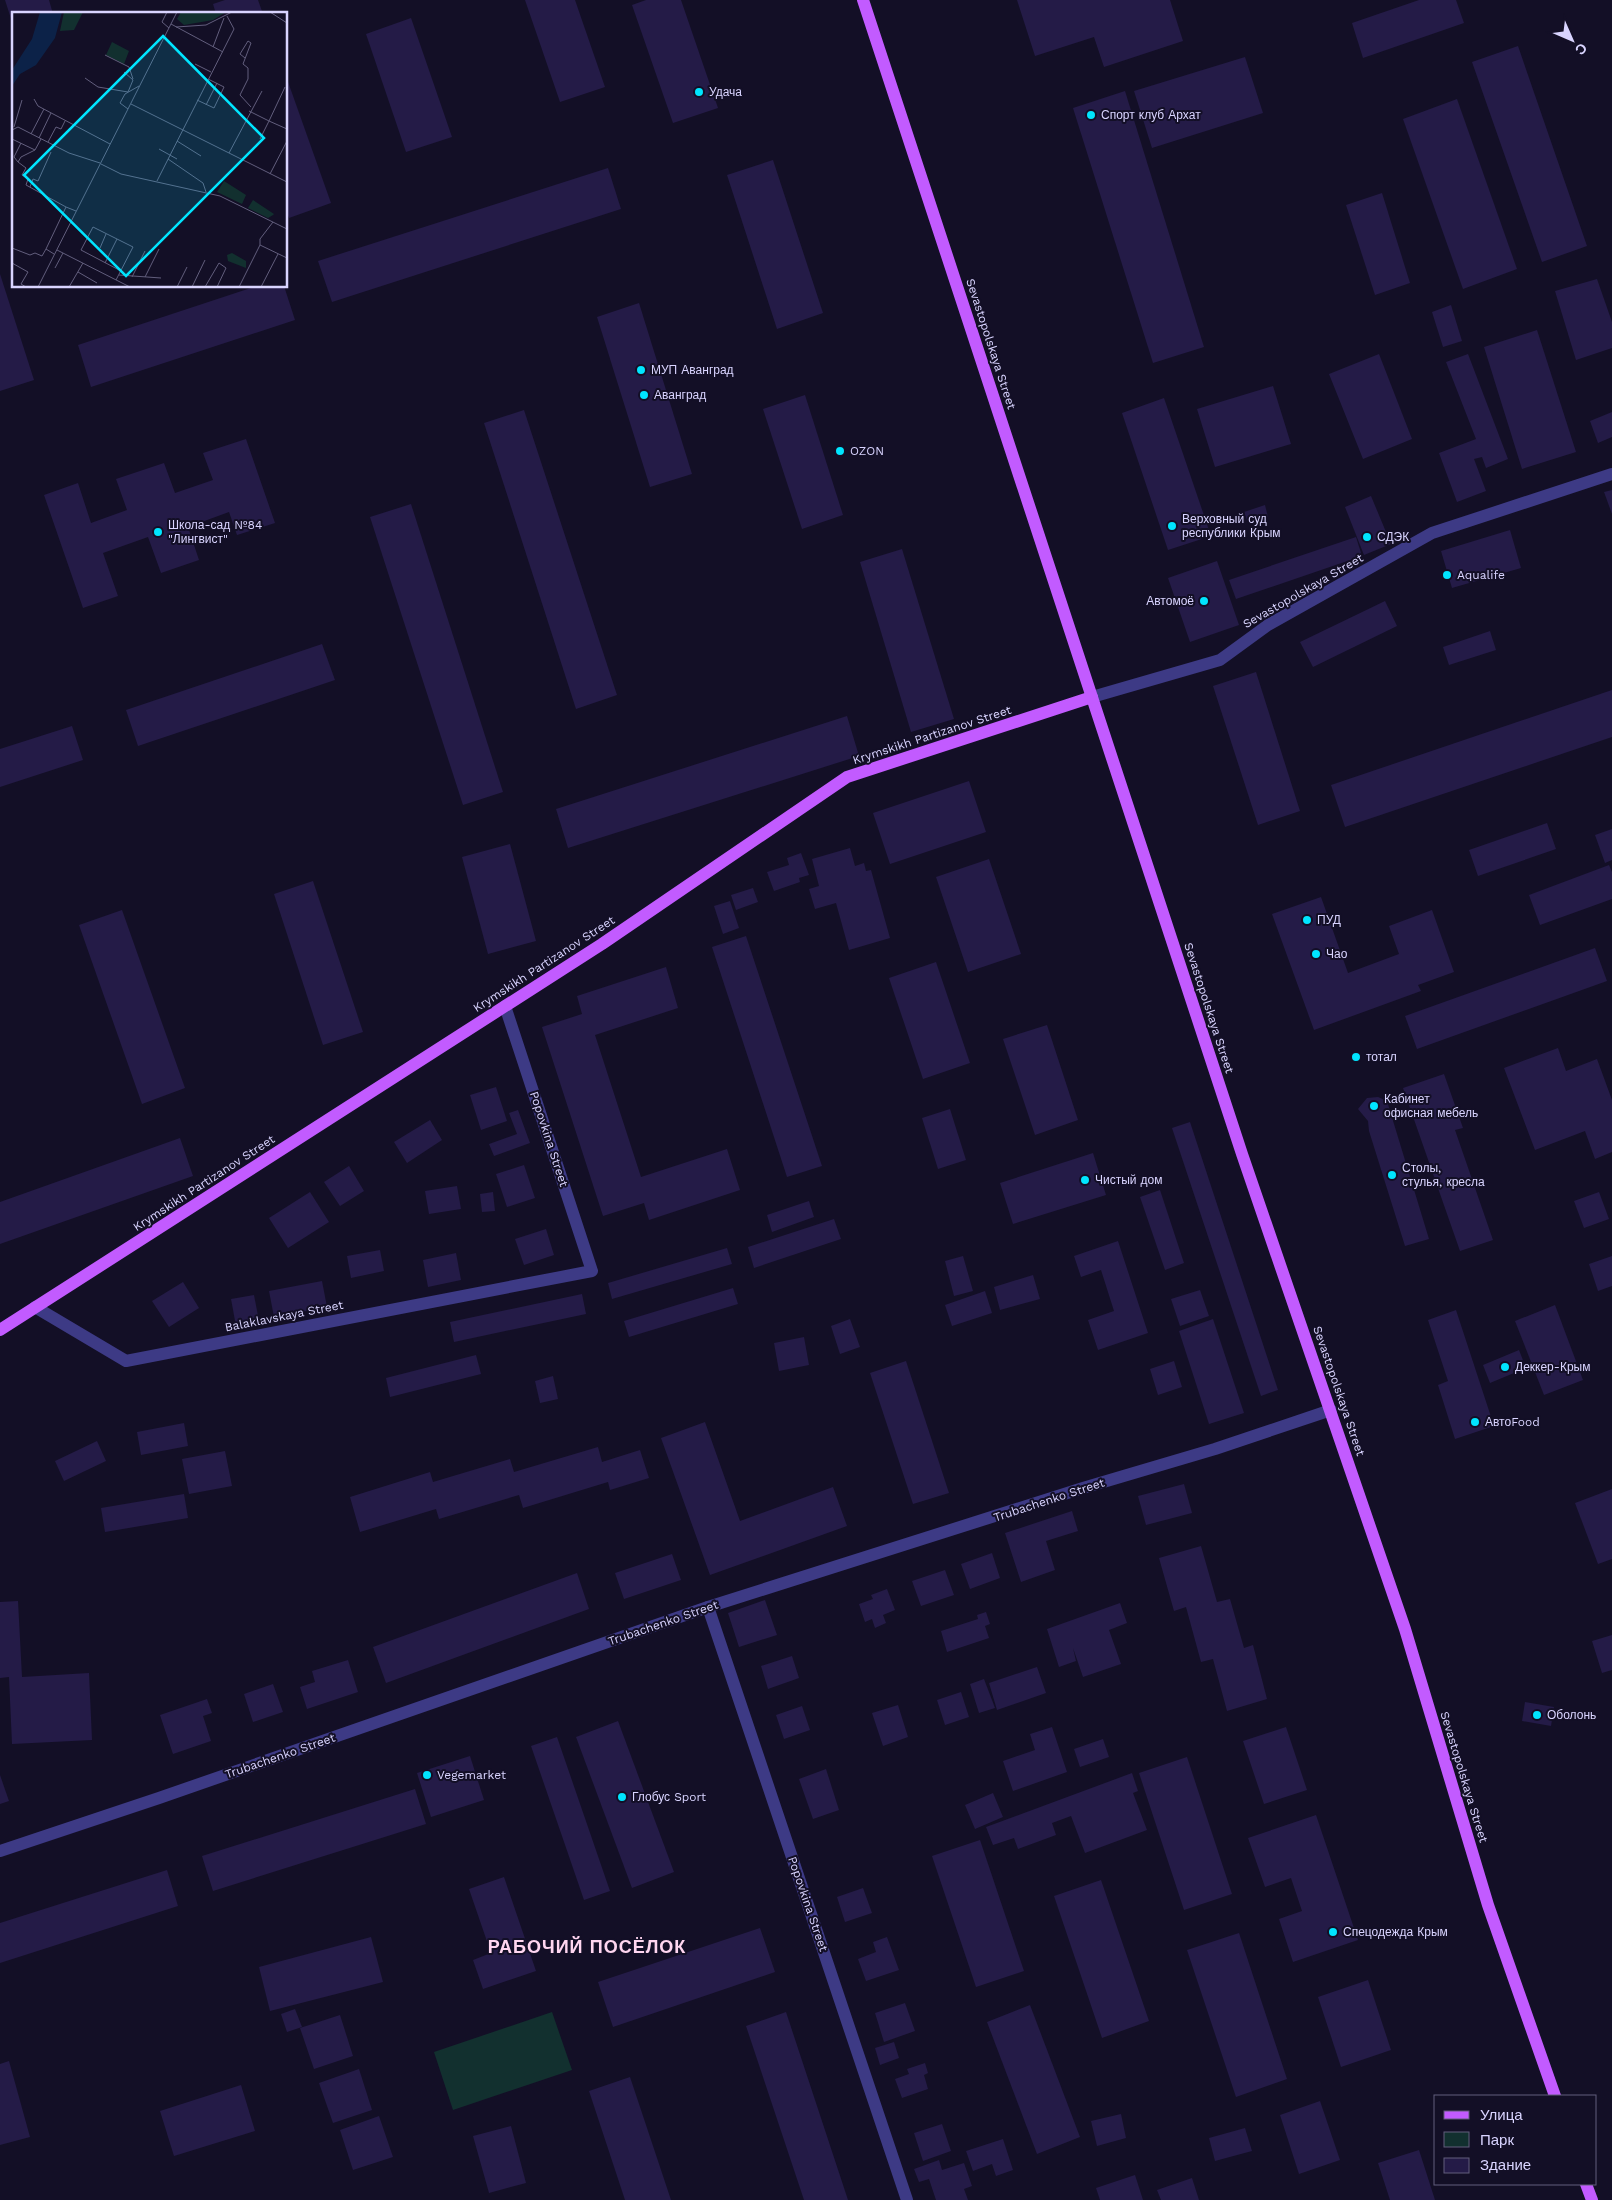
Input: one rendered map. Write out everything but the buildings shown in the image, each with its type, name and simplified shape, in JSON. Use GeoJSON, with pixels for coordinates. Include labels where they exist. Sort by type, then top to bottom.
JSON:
{"type":"FeatureCollection","features":[{"type":"Feature","properties":{"kind":"main road","name":"Sevastopolskaya Street"},"geometry":{"type":"LineString","coordinates":[[864,0],[1242,1154],[1405,1629],[1488,1905],[1555,2095]]}},
{"type":"Feature","properties":{"kind":"main road","name":"Krymskikh Partizanov Street"},"geometry":{"type":"LineString","coordinates":[[35,1306],[602,944],[847,777],[1092,697]]}},
{"type":"Feature","properties":{"kind":"main road"},"geometry":{"type":"LineString","coordinates":[[0,1330],[35,1306]]}},
{"type":"Feature","properties":{"kind":"main road"},"geometry":{"type":"LineString","coordinates":[[1586,2185],[1592,2200]]}},
{"type":"Feature","properties":{"kind":"street","name":"Sevastopolskaya Street"},"geometry":{"type":"LineString","coordinates":[[1092,697],[1220,660],[1268,625],[1432,533],[1612,474]]}},
{"type":"Feature","properties":{"kind":"street","name":"Popovkina Street"},"geometry":{"type":"LineString","coordinates":[[505,1006],[592,1271]]}},
{"type":"Feature","properties":{"kind":"street","name":"Balaklavskaya Street"},"geometry":{"type":"LineString","coordinates":[[35,1306],[126,1361],[592,1271]]}},
{"type":"Feature","properties":{"kind":"street","name":"Trubachenko Street"},"geometry":{"type":"LineString","coordinates":[[0,1851],[177,1792],[708,1607],[1083,1488],[1216,1448],[1331,1410]]}},
{"type":"Feature","properties":{"kind":"street","name":"Popovkina Street"},"geometry":{"type":"LineString","coordinates":[[708,1607],[907,2200]]}},
{"type":"Feature","properties":{"kind":"green space"},"geometry":{"type":"Polygon","coordinates":[[[552,2012],[572,2070],[453,2110],[434,2052],[552,2012]]]}},
{"type":"Feature","properties":{"kind":"place","name":"Удача"},"geometry":{"type":"Point","coordinates":[699,92]}},
{"type":"Feature","properties":{"kind":"place","name":"Спорт клуб Архат"},"geometry":{"type":"Point","coordinates":[1091,115]}},
{"type":"Feature","properties":{"kind":"place","name":"МУП Аванград"},"geometry":{"type":"Point","coordinates":[641,370]}},
{"type":"Feature","properties":{"kind":"place","name":"Аванград"},"geometry":{"type":"Point","coordinates":[644,395]}},
{"type":"Feature","properties":{"kind":"place","name":"OZON"},"geometry":{"type":"Point","coordinates":[840,451]}},
{"type":"Feature","properties":{"kind":"place","name":"Верховный суд республики Крым"},"geometry":{"type":"Point","coordinates":[1172,526]}},
{"type":"Feature","properties":{"kind":"place","name":"Школа-сад №84 \"Лингвист\""},"geometry":{"type":"Point","coordinates":[158,532]}},
{"type":"Feature","properties":{"kind":"place","name":"СДЭК"},"geometry":{"type":"Point","coordinates":[1367,537]}},
{"type":"Feature","properties":{"kind":"place","name":"Aqualife"},"geometry":{"type":"Point","coordinates":[1447,575]}},
{"type":"Feature","properties":{"kind":"place","name":"Автомоё"},"geometry":{"type":"Point","coordinates":[1204,601]}},
{"type":"Feature","properties":{"kind":"place","name":"ПУД"},"geometry":{"type":"Point","coordinates":[1307,920]}},
{"type":"Feature","properties":{"kind":"place","name":"Чао"},"geometry":{"type":"Point","coordinates":[1316,954]}},
{"type":"Feature","properties":{"kind":"place","name":"тотал"},"geometry":{"type":"Point","coordinates":[1356,1057]}},
{"type":"Feature","properties":{"kind":"place","name":"Кабинет офисная мебель"},"geometry":{"type":"Point","coordinates":[1374,1106]}},
{"type":"Feature","properties":{"kind":"place","name":"Столы, стулья, кресла"},"geometry":{"type":"Point","coordinates":[1392,1175]}},
{"type":"Feature","properties":{"kind":"place","name":"Чистый дом"},"geometry":{"type":"Point","coordinates":[1085,1180]}},
{"type":"Feature","properties":{"kind":"place","name":"Деккер-Крым"},"geometry":{"type":"Point","coordinates":[1505,1367]}},
{"type":"Feature","properties":{"kind":"place","name":"АвтоFood"},"geometry":{"type":"Point","coordinates":[1475,1422]}},
{"type":"Feature","properties":{"kind":"place","name":"Оболонь"},"geometry":{"type":"Point","coordinates":[1537,1715]}},
{"type":"Feature","properties":{"kind":"place","name":"Vegemarket"},"geometry":{"type":"Point","coordinates":[427,1775]}},
{"type":"Feature","properties":{"kind":"place","name":"Глобус Sport"},"geometry":{"type":"Point","coordinates":[622,1797]}},
{"type":"Feature","properties":{"kind":"place","name":"Спецодежда Крым"},"geometry":{"type":"Point","coordinates":[1333,1932]}},
{"type":"Feature","properties":{"kind":"district","name":"РАБОЧИЙ ПОСЁЛОК"},"geometry":{"type":"Point","coordinates":[587,1946]}}]}
